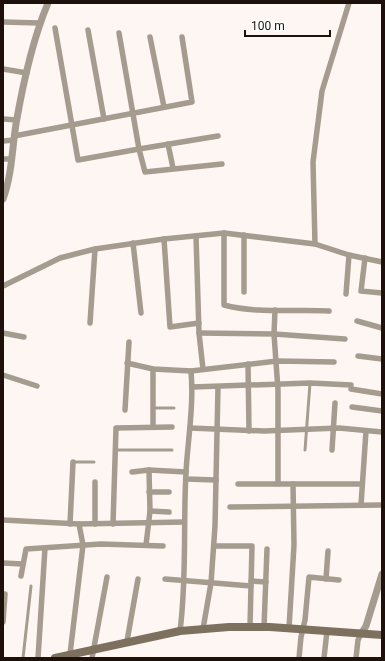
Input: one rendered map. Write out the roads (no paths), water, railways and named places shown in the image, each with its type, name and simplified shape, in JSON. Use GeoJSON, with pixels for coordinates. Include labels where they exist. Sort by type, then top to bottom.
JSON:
{"type":"FeatureCollection","features":[{"type":"Feature","properties":{"kind":"main road"},"geometry":{"type":"LineString","coordinates":[[55,658],[128,641],[180,631],[264,627],[382,635]]}},
{"type":"Feature","properties":{"kind":"street"},"geometry":{"type":"LineString","coordinates":[[3,199],[11,159],[16,120],[39,23],[48,3]]}},
{"type":"Feature","properties":{"kind":"street"},"geometry":{"type":"LineString","coordinates":[[314,244],[313,162],[322,91],[349,3]]}},
{"type":"Feature","properties":{"kind":"street"},"geometry":{"type":"LineString","coordinates":[[3,22],[39,23]]}},
{"type":"Feature","properties":{"kind":"street"},"geometry":{"type":"LineString","coordinates":[[55,28],[78,160],[218,136]]}},
{"type":"Feature","properties":{"kind":"street"},"geometry":{"type":"LineString","coordinates":[[88,30],[104,119]]}},
{"type":"Feature","properties":{"kind":"street"},"geometry":{"type":"LineString","coordinates":[[119,33],[139,149],[145,172],[222,164]]}},
{"type":"Feature","properties":{"kind":"street"},"geometry":{"type":"LineString","coordinates":[[150,37],[164,107]]}},
{"type":"Feature","properties":{"kind":"street"},"geometry":{"type":"LineString","coordinates":[[3,141],[72,125],[192,102],[182,38]]}},
{"type":"Feature","properties":{"kind":"street"},"geometry":{"type":"LineString","coordinates":[[3,69],[27,73]]}},
{"type":"Feature","properties":{"kind":"street"},"geometry":{"type":"LineString","coordinates":[[3,119],[16,120]]}},
{"type":"Feature","properties":{"kind":"street"},"geometry":{"type":"LineString","coordinates":[[168,144],[174,168]]}},
{"type":"Feature","properties":{"kind":"street"},"geometry":{"type":"LineString","coordinates":[[3,159],[11,159]]}},
{"type":"Feature","properties":{"kind":"street"},"geometry":{"type":"LineString","coordinates":[[224,233],[224,305],[239,309],[329,310]]}},
{"type":"Feature","properties":{"kind":"street"},"geometry":{"type":"LineString","coordinates":[[3,286],[60,258],[95,249],[164,239],[224,233],[314,244],[349,255],[382,262]]}},
{"type":"Feature","properties":{"kind":"street"},"geometry":{"type":"LineString","coordinates":[[244,235],[244,292]]}},
{"type":"Feature","properties":{"kind":"street"},"geometry":{"type":"LineString","coordinates":[[196,236],[199,333],[203,369]]}},
{"type":"Feature","properties":{"kind":"street"},"geometry":{"type":"LineString","coordinates":[[164,239],[170,327],[199,323]]}},
{"type":"Feature","properties":{"kind":"street"},"geometry":{"type":"LineString","coordinates":[[133,243],[141,313]]}},
{"type":"Feature","properties":{"kind":"street"},"geometry":{"type":"LineString","coordinates":[[90,323],[95,249]]}},
{"type":"Feature","properties":{"kind":"street"},"geometry":{"type":"LineString","coordinates":[[346,294],[349,255]]}},
{"type":"Feature","properties":{"kind":"street"},"geometry":{"type":"LineString","coordinates":[[365,258],[361,290],[382,293]]}},
{"type":"Feature","properties":{"kind":"street"},"geometry":{"type":"LineString","coordinates":[[275,310],[274,334],[277,361],[279,431],[278,484]]}},
{"type":"Feature","properties":{"kind":"street"},"geometry":{"type":"LineString","coordinates":[[357,322],[382,328]]}},
{"type":"Feature","properties":{"kind":"street"},"geometry":{"type":"LineString","coordinates":[[3,333],[24,337]]}},
{"type":"Feature","properties":{"kind":"street"},"geometry":{"type":"LineString","coordinates":[[199,333],[274,334],[345,339]]}},
{"type":"Feature","properties":{"kind":"street"},"geometry":{"type":"LineString","coordinates":[[126,410],[129,342]]}},
{"type":"Feature","properties":{"kind":"street"},"geometry":{"type":"LineString","coordinates":[[358,356],[382,359]]}},
{"type":"Feature","properties":{"kind":"street"},"geometry":{"type":"LineString","coordinates":[[127,363],[153,369],[190,371],[277,361],[334,362]]}},
{"type":"Feature","properties":{"kind":"street"},"geometry":{"type":"LineString","coordinates":[[248,364],[249,431]]}},
{"type":"Feature","properties":{"kind":"street"},"geometry":{"type":"LineString","coordinates":[[153,369],[153,427]]}},
{"type":"Feature","properties":{"kind":"street"},"geometry":{"type":"LineString","coordinates":[[180,631],[184,580],[186,472],[192,387],[190,371]]}},
{"type":"Feature","properties":{"kind":"street"},"geometry":{"type":"LineString","coordinates":[[3,375],[37,386]]}},
{"type":"Feature","properties":{"kind":"street"},"geometry":{"type":"LineString","coordinates":[[192,387],[310,383],[351,387],[382,394]]}},
{"type":"Feature","properties":{"kind":"street"},"geometry":{"type":"LineString","coordinates":[[203,630],[211,583],[214,546],[218,387]]}},
{"type":"Feature","properties":{"kind":"street"},"geometry":{"type":"LineString","coordinates":[[332,450],[335,403]]}},
{"type":"Feature","properties":{"kind":"street"},"geometry":{"type":"LineString","coordinates":[[352,407],[382,411]]}},
{"type":"Feature","properties":{"kind":"street"},"geometry":{"type":"LineString","coordinates":[[113,524],[114,450],[116,428],[172,427]]}},
{"type":"Feature","properties":{"kind":"street"},"geometry":{"type":"LineString","coordinates":[[190,428],[249,431],[333,428],[382,432]]}},
{"type":"Feature","properties":{"kind":"street"},"geometry":{"type":"LineString","coordinates":[[361,505],[366,431]]}},
{"type":"Feature","properties":{"kind":"street"},"geometry":{"type":"LineString","coordinates":[[70,524],[73,462]]}},
{"type":"Feature","properties":{"kind":"street"},"geometry":{"type":"LineString","coordinates":[[132,472],[149,470],[186,472]]}},
{"type":"Feature","properties":{"kind":"street"},"geometry":{"type":"LineString","coordinates":[[146,545],[150,511],[149,470]]}},
{"type":"Feature","properties":{"kind":"street"},"geometry":{"type":"LineString","coordinates":[[186,479],[216,480]]}},
{"type":"Feature","properties":{"kind":"street"},"geometry":{"type":"LineString","coordinates":[[95,482],[95,524]]}},
{"type":"Feature","properties":{"kind":"street"},"geometry":{"type":"LineString","coordinates":[[238,484],[362,484]]}},
{"type":"Feature","properties":{"kind":"street"},"geometry":{"type":"LineString","coordinates":[[289,628],[294,545],[293,484]]}},
{"type":"Feature","properties":{"kind":"street"},"geometry":{"type":"LineString","coordinates":[[149,492],[169,492]]}},
{"type":"Feature","properties":{"kind":"street"},"geometry":{"type":"LineString","coordinates":[[230,507],[382,505]]}},
{"type":"Feature","properties":{"kind":"street"},"geometry":{"type":"LineString","coordinates":[[150,511],[169,512]]}},
{"type":"Feature","properties":{"kind":"street"},"geometry":{"type":"LineString","coordinates":[[3,520],[70,524],[184,522]]}},
{"type":"Feature","properties":{"kind":"street"},"geometry":{"type":"LineString","coordinates":[[70,654],[83,545],[79,524]]}},
{"type":"Feature","properties":{"kind":"street"},"geometry":{"type":"LineString","coordinates":[[21,576],[26,549],[83,545],[163,546]]}},
{"type":"Feature","properties":{"kind":"street"},"geometry":{"type":"LineString","coordinates":[[214,546],[252,546],[250,627]]}},
{"type":"Feature","properties":{"kind":"street"},"geometry":{"type":"LineString","coordinates":[[38,658],[45,548]]}},
{"type":"Feature","properties":{"kind":"street"},"geometry":{"type":"LineString","coordinates":[[264,627],[267,549]]}},
{"type":"Feature","properties":{"kind":"street"},"geometry":{"type":"LineString","coordinates":[[326,579],[328,551]]}},
{"type":"Feature","properties":{"kind":"street"},"geometry":{"type":"LineString","coordinates":[[3,563],[23,564]]}},
{"type":"Feature","properties":{"kind":"street"},"geometry":{"type":"LineString","coordinates":[[356,658],[358,640],[366,626],[382,574]]}},
{"type":"Feature","properties":{"kind":"street"},"geometry":{"type":"LineString","coordinates":[[92,658],[107,577]]}},
{"type":"Feature","properties":{"kind":"street"},"geometry":{"type":"LineString","coordinates":[[299,658],[309,577],[339,580]]}},
{"type":"Feature","properties":{"kind":"street"},"geometry":{"type":"LineString","coordinates":[[128,641],[138,579]]}},
{"type":"Feature","properties":{"kind":"street"},"geometry":{"type":"LineString","coordinates":[[165,579],[211,583],[266,582]]}},
{"type":"Feature","properties":{"kind":"street"},"geometry":{"type":"LineString","coordinates":[[3,594],[5,594],[3,622]]}},
{"type":"Feature","properties":{"kind":"street"},"geometry":{"type":"LineString","coordinates":[[324,658],[327,631]]}},
{"type":"Feature","properties":{"kind":"lane"},"geometry":{"type":"LineString","coordinates":[[305,450],[310,383]]}},
{"type":"Feature","properties":{"kind":"lane"},"geometry":{"type":"LineString","coordinates":[[154,408],[174,408]]}},
{"type":"Feature","properties":{"kind":"lane"},"geometry":{"type":"LineString","coordinates":[[114,450],[172,450]]}},
{"type":"Feature","properties":{"kind":"lane"},"geometry":{"type":"LineString","coordinates":[[73,462],[94,462]]}},
{"type":"Feature","properties":{"kind":"lane"},"geometry":{"type":"LineString","coordinates":[[23,658],[31,586]]}}]}
